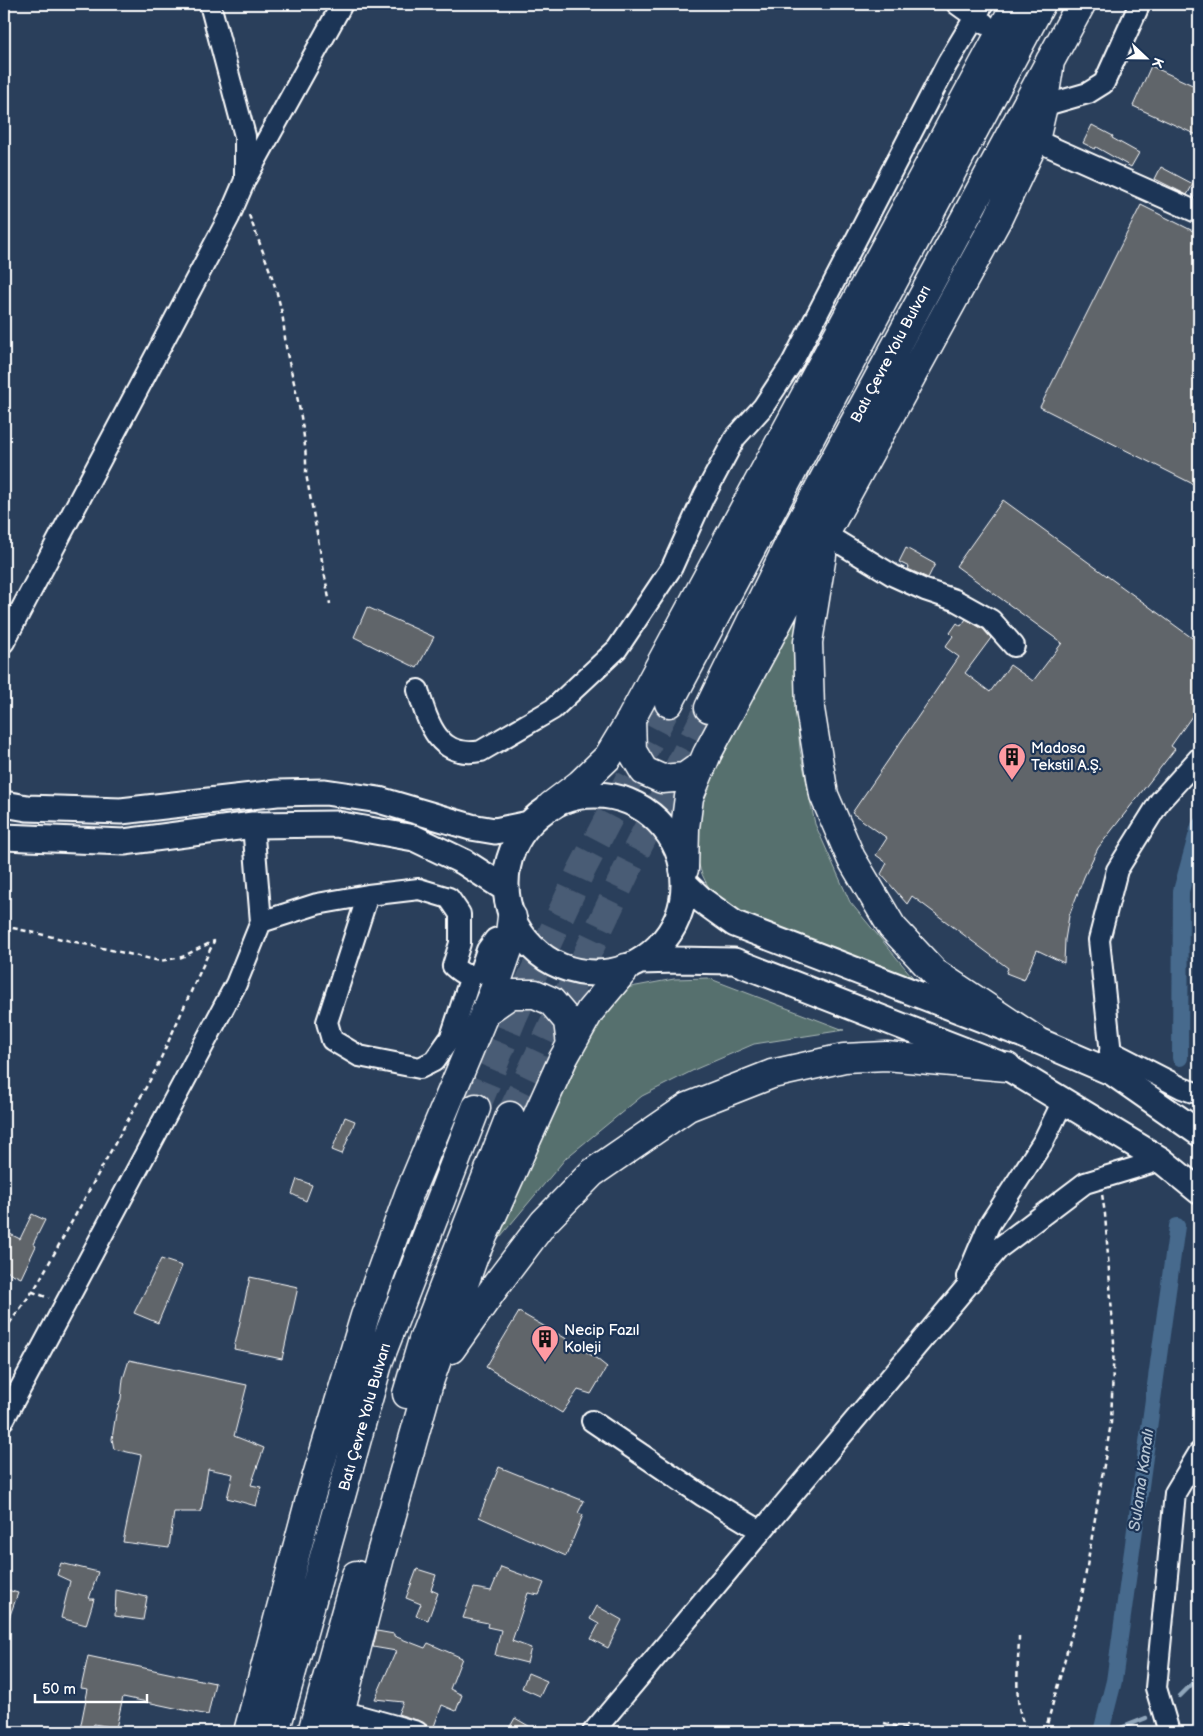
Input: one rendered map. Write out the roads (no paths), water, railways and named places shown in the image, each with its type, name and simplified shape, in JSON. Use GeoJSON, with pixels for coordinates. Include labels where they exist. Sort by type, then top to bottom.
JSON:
{"type":"FeatureCollection","features":[{"type":"Feature","properties":{"kind":"highway"},"geometry":{"type":"LineString","coordinates":[[551,806],[580,784],[608,757],[631,719],[1016,4]]}},
{"type":"Feature","properties":{"kind":"highway","name":"Batı Çevre Yolu Bulvarı"},"geometry":{"type":"LineString","coordinates":[[669,703],[1041,4]]}},
{"type":"Feature","properties":{"kind":"highway","name":"Batı Çevre Yolu Bulvarı"},"geometry":{"type":"LineString","coordinates":[[710,708],[790,540],[1081,4]]}},
{"type":"Feature","properties":{"kind":"highway"},"geometry":{"type":"LineString","coordinates":[[684,876],[685,828],[689,797],[702,765],[825,534],[998,218],[1035,140],[1043,106],[1050,61]]}},
{"type":"Feature","properties":{"kind":"highway"},"geometry":{"type":"LineString","coordinates":[[825,534],[808,642],[810,709],[824,795],[851,858],[892,927],[935,973],[1034,1039]]}},
{"type":"Feature","properties":{"kind":"highway"},"geometry":{"type":"LineString","coordinates":[[631,719],[632,751],[644,771],[662,779],[685,777],[702,765]]}},
{"type":"Feature","properties":{"kind":"highway"},"geometry":{"type":"LineString","coordinates":[[248,1732],[310,1499],[365,1316],[409,1194],[485,1012],[508,950],[511,926]]}},
{"type":"Feature","properties":{"kind":"highway"},"geometry":{"type":"LineString","coordinates":[[338,1722],[380,1557],[430,1379],[474,1256],[563,1059],[590,1011],[634,965]]}},
{"type":"Feature","properties":{"kind":"highway"},"geometry":{"type":"LineString","coordinates":[[485,1012],[511,994],[535,994],[551,1001],[568,1021],[571,1045]]}},
{"type":"Feature","properties":{"kind":"highway"},"geometry":{"type":"LineString","coordinates":[[430,1379],[496,1284],[544,1222],[592,1173],[688,1107],[772,1074],[844,1058],[886,1056],[1007,1067]]}},
{"type":"Feature","properties":{"kind":"highway","name":"Batı Çevre Yolu Bulvarı"},"geometry":{"type":"LineString","coordinates":[[275,1732],[379,1360],[476,1108]]}},
{"type":"Feature","properties":{"kind":"highway"},"geometry":{"type":"LineString","coordinates":[[312,1732],[423,1340],[510,1116]]}},
{"type":"Feature","properties":{"kind":"main road"},"geometry":{"type":"LineString","coordinates":[[4,804],[27,808],[121,810],[277,793],[325,792],[378,800],[472,827],[495,831],[529,824]]}},
{"type":"Feature","properties":{"kind":"main road"},"geometry":{"type":"LineString","coordinates":[[634,965],[659,947],[673,929],[682,907],[684,876],[675,842],[657,819],[634,803],[606,795],[578,796],[551,806],[529,824],[516,843],[508,866],[506,889],[511,926],[547,960],[572,971],[599,974],[634,965],[676,960],[734,961],[1007,1067],[1161,1160],[1199,1191]]}},
{"type":"Feature","properties":{"kind":"main road"},"geometry":{"type":"LineString","coordinates":[[4,837],[124,842],[253,825],[336,824],[414,838],[464,862],[506,889]]}},
{"type":"Feature","properties":{"kind":"main road"},"geometry":{"type":"LineString","coordinates":[[684,876],[703,901],[735,924],[1034,1039],[1112,1062],[1199,1133]]}},
{"type":"Feature","properties":{"kind":"street"},"geometry":{"type":"LineString","coordinates":[[210,4],[245,136],[243,185]]}},
{"type":"Feature","properties":{"kind":"street"},"geometry":{"type":"LineString","coordinates":[[4,642],[229,217],[243,185],[342,4]]}},
{"type":"Feature","properties":{"kind":"street"},"geometry":{"type":"LineString","coordinates":[[956,4],[979,10],[999,34]]}},
{"type":"Feature","properties":{"kind":"street"},"geometry":{"type":"LineString","coordinates":[[1043,106],[1088,93],[1104,83],[1138,4]]}},
{"type":"Feature","properties":{"kind":"street"},"geometry":{"type":"LineString","coordinates":[[418,690],[428,723],[446,745],[469,753],[481,751],[553,709],[617,649],[672,567],[704,496],[735,438],[762,407],[792,363],[947,64],[979,10]]}},
{"type":"Feature","properties":{"kind":"street"},"geometry":{"type":"LineString","coordinates":[[1035,140],[1199,213]]}},
{"type":"Feature","properties":{"kind":"street"},"geometry":{"type":"LineString","coordinates":[[825,534],[894,576],[924,590],[955,600],[991,620],[1014,646]]}},
{"type":"Feature","properties":{"kind":"street"},"geometry":{"type":"LineString","coordinates":[[1199,758],[1160,801],[1117,870],[1099,940],[1112,1062],[1193,1092],[1199,1092]]}},
{"type":"Feature","properties":{"kind":"street"},"geometry":{"type":"LineString","coordinates":[[4,1419],[236,984],[261,922],[253,825]]}},
{"type":"Feature","properties":{"kind":"street"},"geometry":{"type":"LineString","coordinates":[[261,922],[317,904],[418,889],[449,898],[460,914],[460,943],[454,966],[463,975],[471,976],[479,973],[487,950],[495,939],[511,926]]}},
{"type":"Feature","properties":{"kind":"street"},"geometry":{"type":"LineString","coordinates":[[368,895],[327,1022],[332,1040],[359,1056],[420,1068],[434,1061],[451,1037],[471,976]]}},
{"type":"Feature","properties":{"kind":"street"},"geometry":{"type":"LineString","coordinates":[[960,1295],[989,1225],[1043,1142],[1063,1101]]}},
{"type":"Feature","properties":{"kind":"street"},"geometry":{"type":"LineString","coordinates":[[593,1732],[999,1248],[1085,1183],[1161,1160]]}},
{"type":"Feature","properties":{"kind":"street"},"geometry":{"type":"LineString","coordinates":[[592,1420],[703,1496],[761,1532]]}},
{"type":"Feature","properties":{"kind":"street"},"geometry":{"type":"LineString","coordinates":[[1163,1728],[1156,1688],[1175,1493],[1199,1453]]}},
{"type":"Feature","properties":{"kind":"street"},"geometry":{"type":"LineString","coordinates":[[338,1722],[417,1732]]}},
{"type":"Feature","properties":{"kind":"waterway","name":"Sulama Kanalı"},"geometry":{"type":"LineString","coordinates":[[1180,1058],[1181,891],[1199,826]]}},
{"type":"Feature","properties":{"kind":"waterway","name":"Sulama Kanalı"},"geometry":{"type":"LineString","coordinates":[[1101,1732],[1114,1681],[1177,1226]]}},
{"type":"Feature","properties":{"kind":"waterway"},"geometry":{"type":"LineString","coordinates":[[1180,1696],[1199,1677]]}},
{"type":"Feature","properties":{"kind":"waterway"},"geometry":{"type":"LineString","coordinates":[[1111,1732],[1146,1718]]}},
{"type":"Feature","properties":{"kind":"tunnel"},"geometry":{"type":"LineString","coordinates":[[476,1108],[514,1015],[580,873],[669,703]]}},
{"type":"Feature","properties":{"kind":"tunnel"},"geometry":{"type":"LineString","coordinates":[[510,1116],[636,851],[709,708]]}},
{"type":"Feature","properties":{"kind":"place","name":"Madosa Tekstil A.Ş."},"geometry":{"type":"Point","coordinates":[1012,781]}},
{"type":"Feature","properties":{"kind":"place","name":"Necip Fazıl Koleji"},"geometry":{"type":"Point","coordinates":[545,1363]}}]}
